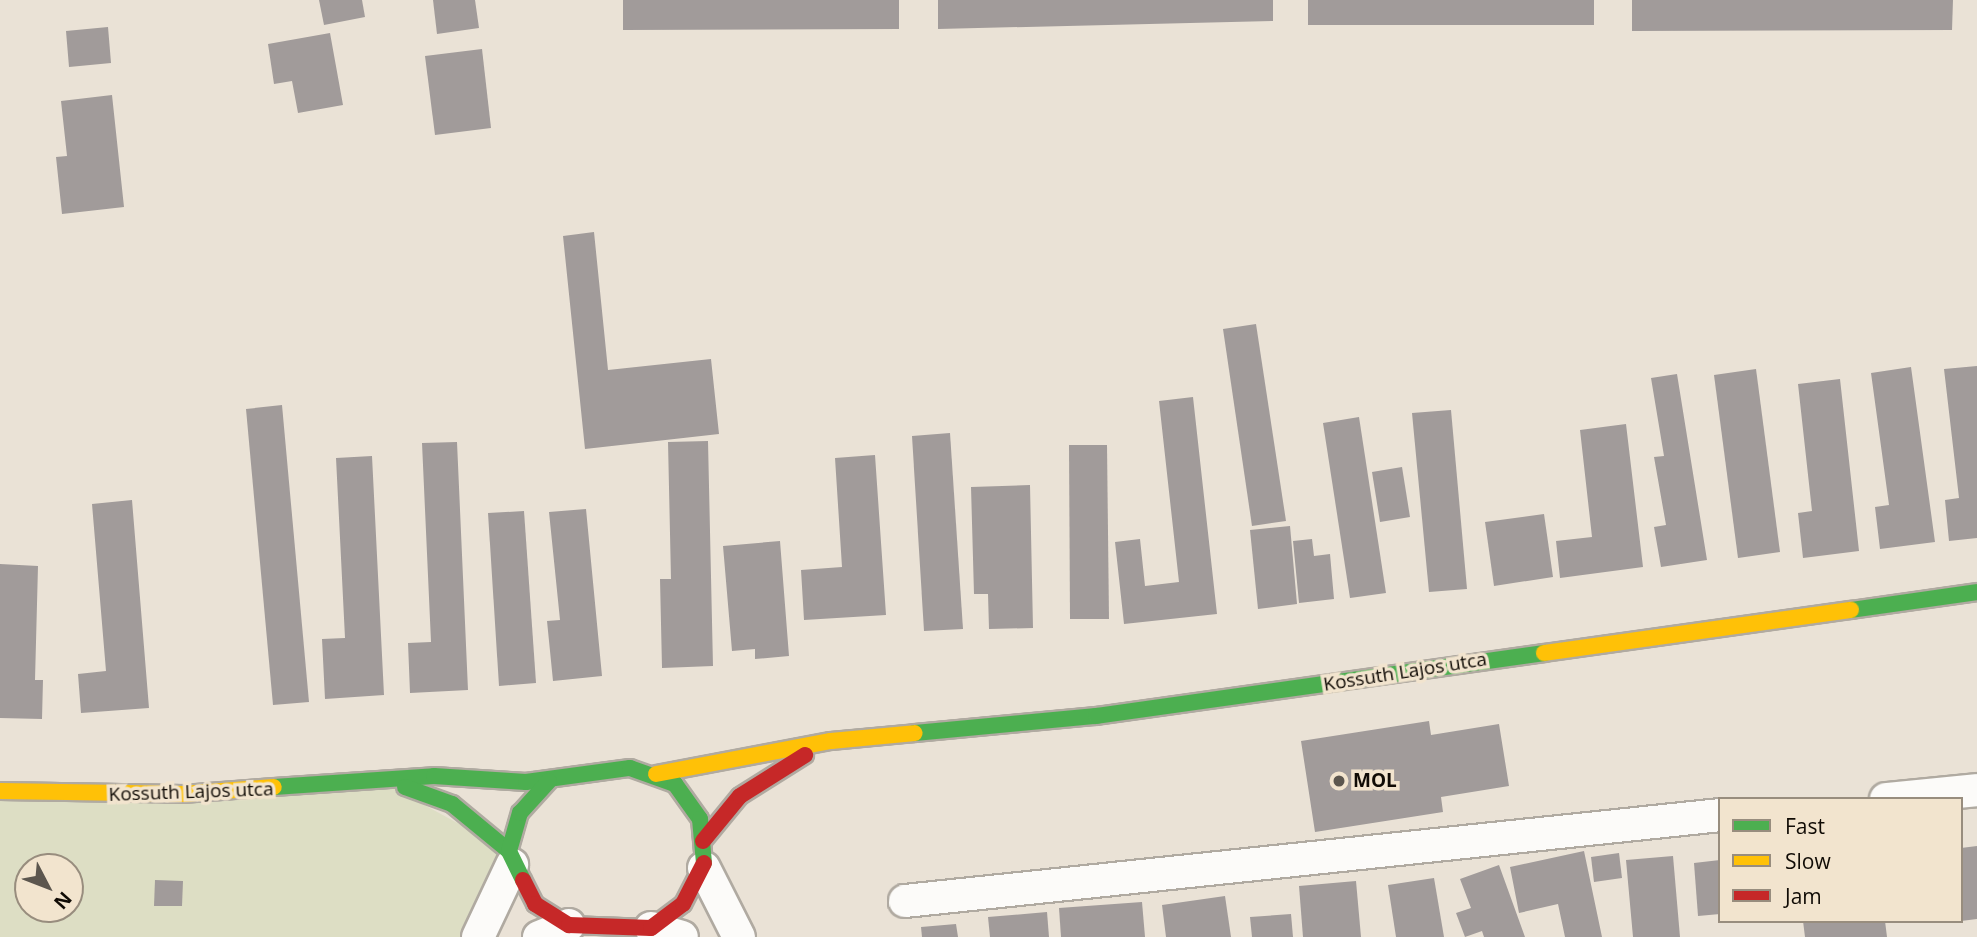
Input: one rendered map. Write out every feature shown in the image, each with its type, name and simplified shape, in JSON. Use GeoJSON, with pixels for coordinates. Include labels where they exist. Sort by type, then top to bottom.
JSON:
{"type":"FeatureCollection","features":[{"type":"Feature","properties":{"kind":"street","name":"Kossuth Lajos utca"},"geometry":{"type":"LineString","coordinates":[[0,791],[124,796],[382,782],[434,776],[549,781],[599,768],[656,774],[831,741],[1096,716],[1977,593]]}},
{"type":"Feature","properties":{"kind":"street","name":"Kossuth Lajos utca"},"geometry":{"type":"LineString","coordinates":[[382,782],[452,804],[511,858],[535,904],[569,925],[651,928],[683,904],[703,855],[740,796],[831,741]]}},
{"type":"Feature","properties":{"kind":"street"},"geometry":{"type":"LineString","coordinates":[[656,774],[691,801],[703,855],[740,937]]}},
{"type":"Feature","properties":{"kind":"street"},"geometry":{"type":"LineString","coordinates":[[478,937],[511,858],[520,813],[549,781]]}},
{"type":"Feature","properties":{"kind":"street"},"geometry":{"type":"LineString","coordinates":[[1906,797],[1977,790]]}},
{"type":"Feature","properties":{"kind":"street"},"geometry":{"type":"LineString","coordinates":[[905,901],[1718,815]]}},
{"type":"Feature","properties":{"kind":"street"},"geometry":{"type":"LineString","coordinates":[[539,937],[569,925]]}},
{"type":"Feature","properties":{"kind":"street"},"geometry":{"type":"LineString","coordinates":[[651,928],[682,937]]}},
{"type":"Feature","properties":{"kind":"green space"},"geometry":{"type":"Polygon","coordinates":[[[382,782],[509,851],[478,937],[0,937],[0,791],[382,782]]]}},
{"type":"Feature","properties":{"kind":"building"},"geometry":{"type":"Polygon","coordinates":[[[319,0],[362,0],[365,17],[324,25],[319,0]]]}},
{"type":"Feature","properties":{"kind":"building"},"geometry":{"type":"Polygon","coordinates":[[[433,0],[475,0],[479,28],[437,34],[433,0]]]}},
{"type":"Feature","properties":{"kind":"building"},"geometry":{"type":"Polygon","coordinates":[[[623,0],[899,0],[899,29],[623,30],[623,0]]]}},
{"type":"Feature","properties":{"kind":"building"},"geometry":{"type":"Polygon","coordinates":[[[938,0],[1273,0],[1273,21],[938,29],[938,0]]]}},
{"type":"Feature","properties":{"kind":"building"},"geometry":{"type":"Polygon","coordinates":[[[1308,0],[1594,0],[1594,25],[1308,25],[1308,0]]]}},
{"type":"Feature","properties":{"kind":"building"},"geometry":{"type":"Polygon","coordinates":[[[1632,0],[1953,0],[1952,30],[1632,31],[1632,0]]]}},
{"type":"Feature","properties":{"kind":"building"},"geometry":{"type":"Polygon","coordinates":[[[108,27],[111,63],[69,67],[66,31],[108,27]]]}},
{"type":"Feature","properties":{"kind":"building"},"geometry":{"type":"Polygon","coordinates":[[[330,33],[343,105],[298,113],[292,81],[274,84],[268,44],[330,33]]]}},
{"type":"Feature","properties":{"kind":"building"},"geometry":{"type":"Polygon","coordinates":[[[482,49],[491,128],[435,135],[425,56],[482,49]]]}},
{"type":"Feature","properties":{"kind":"building"},"geometry":{"type":"Polygon","coordinates":[[[112,95],[124,207],[62,214],[56,157],[67,156],[61,101],[112,95]]]}},
{"type":"Feature","properties":{"kind":"building"},"geometry":{"type":"Polygon","coordinates":[[[594,232],[608,370],[711,359],[719,434],[585,449],[563,236],[594,232]]]}},
{"type":"Feature","properties":{"kind":"building"},"geometry":{"type":"Polygon","coordinates":[[[1256,324],[1286,521],[1252,526],[1223,329],[1256,324]]]}},
{"type":"Feature","properties":{"kind":"building"},"geometry":{"type":"Polygon","coordinates":[[[1977,366],[1977,538],[1949,541],[1945,500],[1959,498],[1944,369],[1977,366]]]}},
{"type":"Feature","properties":{"kind":"building"},"geometry":{"type":"Polygon","coordinates":[[[1911,367],[1935,542],[1880,549],[1875,507],[1889,505],[1871,373],[1911,367]]]}},
{"type":"Feature","properties":{"kind":"building"},"geometry":{"type":"Polygon","coordinates":[[[1756,369],[1780,552],[1738,558],[1714,375],[1756,369]]]}},
{"type":"Feature","properties":{"kind":"building"},"geometry":{"type":"Polygon","coordinates":[[[1677,374],[1707,560],[1661,567],[1654,527],[1666,525],[1654,457],[1664,456],[1651,378],[1677,374]]]}},
{"type":"Feature","properties":{"kind":"building"},"geometry":{"type":"Polygon","coordinates":[[[1840,379],[1859,551],[1803,558],[1798,513],[1812,511],[1798,384],[1840,379]]]}},
{"type":"Feature","properties":{"kind":"building"},"geometry":{"type":"Polygon","coordinates":[[[1193,397],[1217,614],[1124,624],[1115,542],[1140,539],[1145,586],[1179,582],[1159,401],[1193,397]]]}},
{"type":"Feature","properties":{"kind":"building"},"geometry":{"type":"Polygon","coordinates":[[[282,405],[309,702],[273,705],[246,409],[282,405]]]}},
{"type":"Feature","properties":{"kind":"building"},"geometry":{"type":"Polygon","coordinates":[[[1451,410],[1467,589],[1429,592],[1412,413],[1451,410]]]}},
{"type":"Feature","properties":{"kind":"building"},"geometry":{"type":"Polygon","coordinates":[[[1359,417],[1386,593],[1350,598],[1323,423],[1359,417]]]}},
{"type":"Feature","properties":{"kind":"building"},"geometry":{"type":"Polygon","coordinates":[[[1626,424],[1643,567],[1560,578],[1556,541],[1592,537],[1580,430],[1626,424]]]}},
{"type":"Feature","properties":{"kind":"building"},"geometry":{"type":"Polygon","coordinates":[[[950,433],[963,629],[924,631],[912,436],[950,433]]]}},
{"type":"Feature","properties":{"kind":"building"},"geometry":{"type":"Polygon","coordinates":[[[708,441],[713,666],[662,668],[660,579],[671,579],[668,442],[708,441]]]}},
{"type":"Feature","properties":{"kind":"building"},"geometry":{"type":"Polygon","coordinates":[[[457,442],[468,690],[410,693],[408,643],[431,642],[422,443],[457,442]]]}},
{"type":"Feature","properties":{"kind":"building"},"geometry":{"type":"Polygon","coordinates":[[[1069,445],[1107,445],[1109,619],[1070,619],[1069,445]]]}},
{"type":"Feature","properties":{"kind":"building"},"geometry":{"type":"Polygon","coordinates":[[[875,455],[886,615],[804,620],[801,570],[842,567],[835,458],[875,455]]]}},
{"type":"Feature","properties":{"kind":"building"},"geometry":{"type":"Polygon","coordinates":[[[372,456],[384,695],[325,699],[322,639],[345,638],[336,458],[372,456]]]}},
{"type":"Feature","properties":{"kind":"building"},"geometry":{"type":"Polygon","coordinates":[[[1402,467],[1410,517],[1380,522],[1372,472],[1402,467]]]}},
{"type":"Feature","properties":{"kind":"building"},"geometry":{"type":"Polygon","coordinates":[[[1030,485],[1033,628],[989,629],[988,594],[974,594],[971,487],[1030,485]]]}},
{"type":"Feature","properties":{"kind":"building"},"geometry":{"type":"Polygon","coordinates":[[[132,500],[149,708],[81,713],[78,674],[106,671],[92,504],[132,500]]]}},
{"type":"Feature","properties":{"kind":"building"},"geometry":{"type":"Polygon","coordinates":[[[586,509],[602,676],[553,681],[547,621],[560,620],[549,512],[586,509]]]}},
{"type":"Feature","properties":{"kind":"building"},"geometry":{"type":"Polygon","coordinates":[[[524,511],[536,683],[499,686],[488,513],[524,511]]]}},
{"type":"Feature","properties":{"kind":"building"},"geometry":{"type":"Polygon","coordinates":[[[1544,514],[1553,577],[1494,586],[1485,522],[1544,514]]]}},
{"type":"Feature","properties":{"kind":"building"},"geometry":{"type":"Polygon","coordinates":[[[1290,526],[1297,604],[1258,609],[1250,530],[1290,526]]]}},
{"type":"Feature","properties":{"kind":"building"},"geometry":{"type":"Polygon","coordinates":[[[1312,539],[1314,556],[1330,554],[1334,599],[1299,603],[1293,541],[1312,539]]]}},
{"type":"Feature","properties":{"kind":"building"},"geometry":{"type":"Polygon","coordinates":[[[780,541],[789,656],[755,659],[755,649],[732,651],[723,546],[780,541]]]}},
{"type":"Feature","properties":{"kind":"building"},"geometry":{"type":"Polygon","coordinates":[[[0,564],[38,566],[35,680],[43,680],[42,719],[0,718],[0,564]]]}},
{"type":"Feature","properties":{"kind":"building"},"geometry":{"type":"Polygon","coordinates":[[[1429,721],[1431,735],[1499,724],[1509,786],[1441,797],[1443,812],[1315,832],[1301,741],[1429,721]]]}},
{"type":"Feature","properties":{"kind":"building"},"geometry":{"type":"Polygon","coordinates":[[[1977,846],[1977,919],[1963,921],[1963,848],[1977,846]]]}},
{"type":"Feature","properties":{"kind":"building"},"geometry":{"type":"Polygon","coordinates":[[[1584,851],[1602,937],[1565,937],[1558,904],[1519,913],[1510,867],[1584,851]]]}},
{"type":"Feature","properties":{"kind":"building"},"geometry":{"type":"Polygon","coordinates":[[[1619,853],[1622,878],[1594,882],[1591,857],[1619,853]]]}},
{"type":"Feature","properties":{"kind":"building"},"geometry":{"type":"Polygon","coordinates":[[[1673,856],[1680,937],[1633,937],[1626,860],[1673,856]]]}},
{"type":"Feature","properties":{"kind":"building"},"geometry":{"type":"Polygon","coordinates":[[[1718,860],[1718,914],[1698,916],[1694,863],[1718,860]]]}},
{"type":"Feature","properties":{"kind":"building"},"geometry":{"type":"Polygon","coordinates":[[[1499,865],[1525,937],[1484,937],[1482,931],[1465,937],[1456,913],[1471,908],[1460,879],[1499,865]]]}},
{"type":"Feature","properties":{"kind":"building"},"geometry":{"type":"Polygon","coordinates":[[[1434,878],[1444,937],[1396,937],[1388,885],[1434,878]]]}},
{"type":"Feature","properties":{"kind":"building"},"geometry":{"type":"Polygon","coordinates":[[[155,880],[183,881],[182,906],[154,906],[155,880]]]}},
{"type":"Feature","properties":{"kind":"building"},"geometry":{"type":"Polygon","coordinates":[[[1356,881],[1361,937],[1303,937],[1299,886],[1356,881]]]}},
{"type":"Feature","properties":{"kind":"building"},"geometry":{"type":"Polygon","coordinates":[[[1225,896],[1231,937],[1166,937],[1162,905],[1225,896]]]}},
{"type":"Feature","properties":{"kind":"building"},"geometry":{"type":"Polygon","coordinates":[[[1142,902],[1145,937],[1061,937],[1059,908],[1142,902]]]}},
{"type":"Feature","properties":{"kind":"building"},"geometry":{"type":"Polygon","coordinates":[[[1047,912],[1049,937],[990,937],[988,917],[1047,912]]]}},
{"type":"Feature","properties":{"kind":"building"},"geometry":{"type":"Polygon","coordinates":[[[1291,914],[1293,937],[1252,937],[1250,917],[1291,914]]]}},
{"type":"Feature","properties":{"kind":"building"},"geometry":{"type":"Polygon","coordinates":[[[1803,923],[1885,923],[1887,937],[1805,937],[1803,923]]]}},
{"type":"Feature","properties":{"kind":"building"},"geometry":{"type":"Polygon","coordinates":[[[956,924],[958,937],[922,937],[921,927],[956,924]]]}},
{"type":"Feature","properties":{"kind":"traffic: fast"},"geometry":{"type":"LineString","coordinates":[[1851,610],[1977,592]]}},
{"type":"Feature","properties":{"kind":"traffic: fast"},"geometry":{"type":"LineString","coordinates":[[915,733],[1096,716],[1544,653]]}},
{"type":"Feature","properties":{"kind":"traffic: fast"},"geometry":{"type":"LineString","coordinates":[[274,787],[434,776],[526,782],[630,768],[675,784],[700,819],[704,863]]}},
{"type":"Feature","properties":{"kind":"traffic: fast"},"geometry":{"type":"LineString","coordinates":[[523,880],[509,851],[520,813],[549,781]]}},
{"type":"Feature","properties":{"kind":"traffic: fast"},"geometry":{"type":"LineString","coordinates":[[405,787],[452,804],[509,851]]}},
{"type":"Feature","properties":{"kind":"traffic: slow"},"geometry":{"type":"LineString","coordinates":[[1544,653],[1851,610]]}},
{"type":"Feature","properties":{"kind":"traffic: slow"},"geometry":{"type":"LineString","coordinates":[[656,774],[831,741],[915,733]]}},
{"type":"Feature","properties":{"kind":"traffic: slow"},"geometry":{"type":"LineString","coordinates":[[0,791],[183,794],[274,787]]}},
{"type":"Feature","properties":{"kind":"traffic: jam"},"geometry":{"type":"LineString","coordinates":[[703,841],[740,796],[805,755]]}},
{"type":"Feature","properties":{"kind":"traffic: jam"},"geometry":{"type":"LineString","coordinates":[[523,880],[535,904],[569,925],[651,928],[683,904],[704,863]]}},
{"type":"Feature","properties":{"kind":"place","name":"MOL"},"geometry":{"type":"Point","coordinates":[1339,781]}}]}
